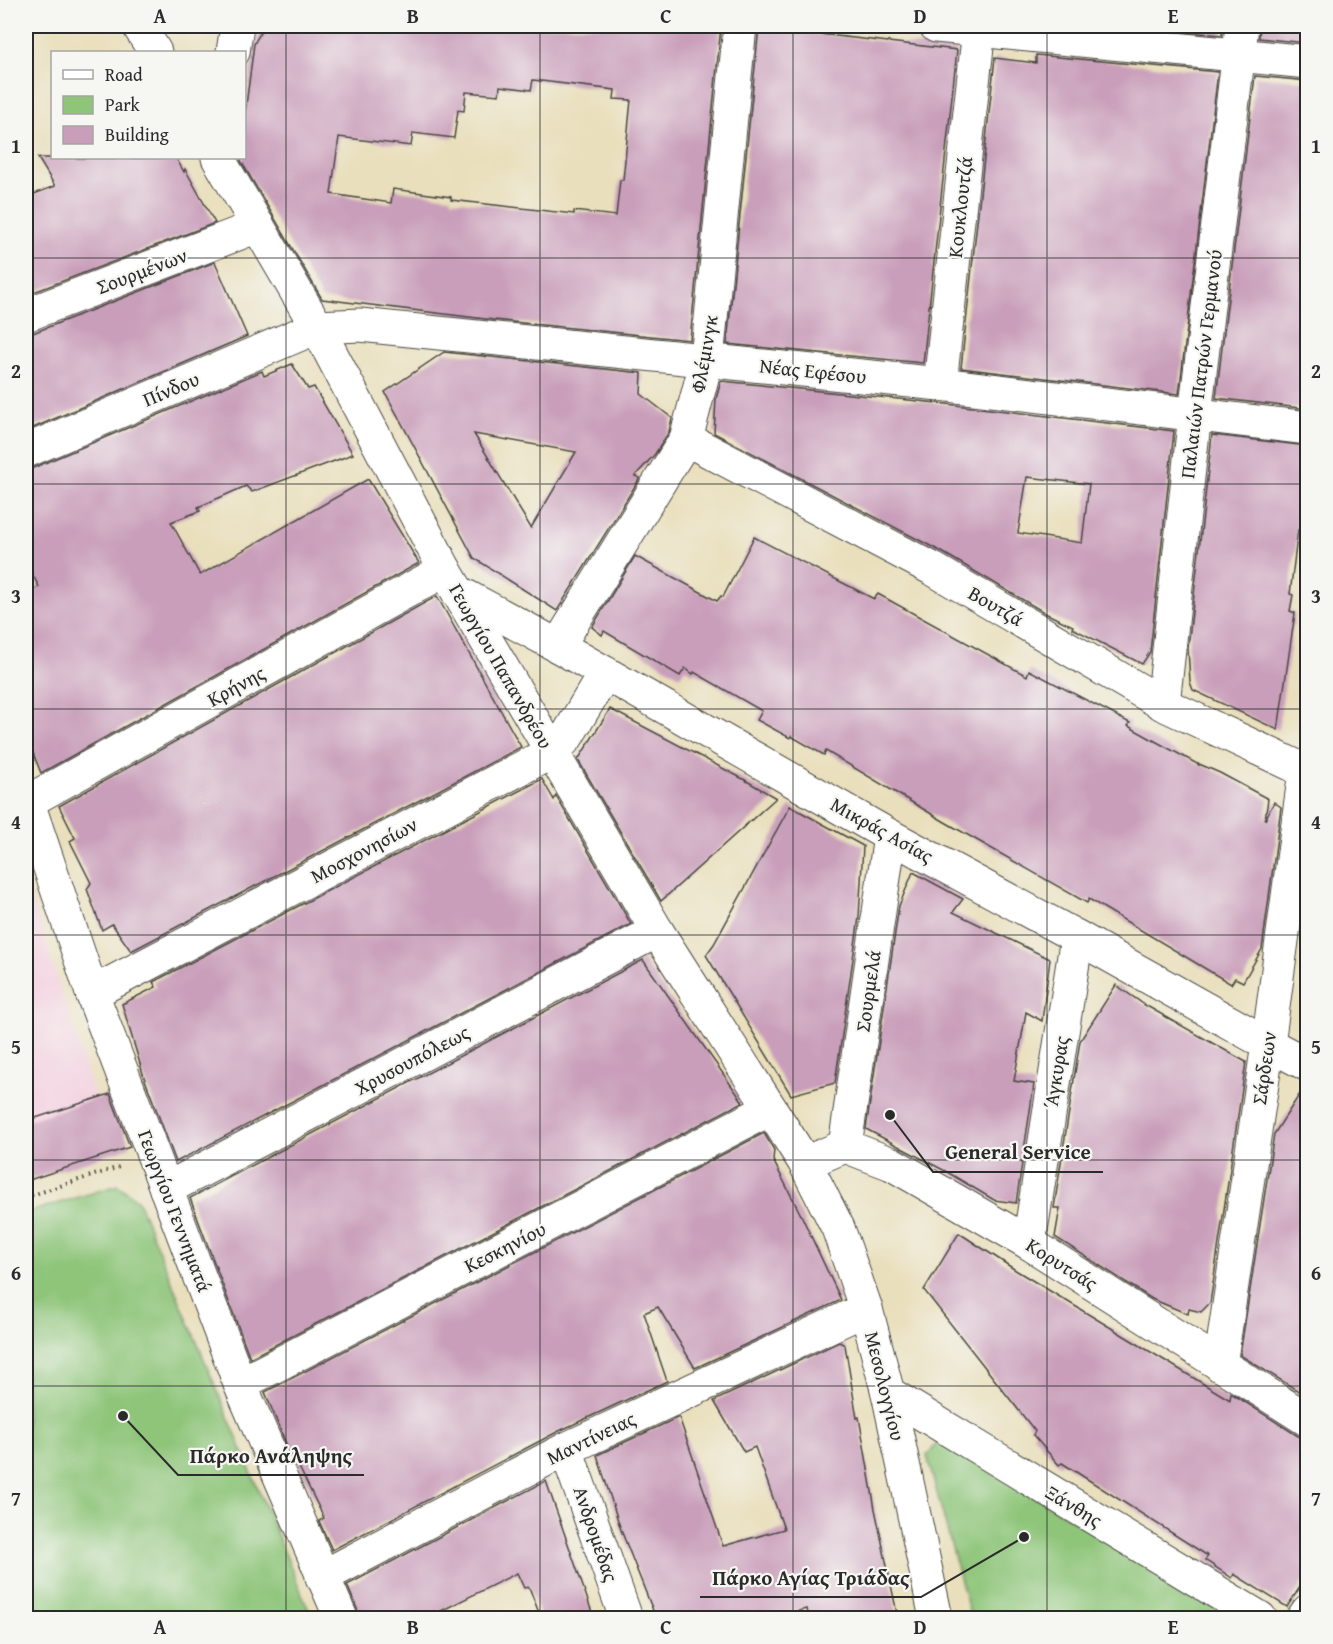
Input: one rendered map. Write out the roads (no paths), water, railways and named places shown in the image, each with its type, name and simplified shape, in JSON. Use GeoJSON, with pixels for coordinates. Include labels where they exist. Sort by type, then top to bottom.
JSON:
{"type":"FeatureCollection","features":[{"type":"Feature","properties":{"kind":"street"},"geometry":{"type":"LineString","coordinates":[[139,26],[154,51]]}},
{"type":"Feature","properties":{"kind":"street"},"geometry":{"type":"LineString","coordinates":[[233,51],[237,26]]}},
{"type":"Feature","properties":{"kind":"street","name":"Φλέμινγκ"},"geometry":{"type":"LineString","coordinates":[[558,646],[686,439],[707,360],[740,26]]}},
{"type":"Feature","properties":{"kind":"street"},"geometry":{"type":"LineString","coordinates":[[936,26],[1240,40],[1308,62]]}},
{"type":"Feature","properties":{"kind":"street","name":"Κουκλουτζά"},"geometry":{"type":"LineString","coordinates":[[940,384],[979,29]]}},
{"type":"Feature","properties":{"kind":"street","name":"Παλαιών Πατρών Γερμανού"},"geometry":{"type":"LineString","coordinates":[[1164,704],[1195,414],[1240,40]]}},
{"type":"Feature","properties":{"kind":"street","name":"Γεωργίου Παπανδρέου"},"geometry":{"type":"LineString","coordinates":[[219,159],[317,327],[452,581],[657,931],[804,1163]]}},
{"type":"Feature","properties":{"kind":"street","name":"Σουρμένων"},"geometry":{"type":"LineString","coordinates":[[26,315],[258,226]]}},
{"type":"Feature","properties":{"kind":"street","name":"Νέας Εφέσου"},"geometry":{"type":"LineString","coordinates":[[317,327],[360,325],[707,360],[940,384],[1308,428]]}},
{"type":"Feature","properties":{"kind":"street","name":"Πίνδου"},"geometry":{"type":"LineString","coordinates":[[26,451],[317,327]]}},
{"type":"Feature","properties":{"kind":"street","name":"Βουτζά"},"geometry":{"type":"LineString","coordinates":[[686,439],[933,569],[1164,704],[1306,771]]}},
{"type":"Feature","properties":{"kind":"street","name":"Μικράς Ασίας"},"geometry":{"type":"LineString","coordinates":[[452,581],[558,646],[890,836],[1308,1065]]}},
{"type":"Feature","properties":{"kind":"street","name":"Κρήνης"},"geometry":{"type":"LineString","coordinates":[[26,800],[452,581]]}},
{"type":"Feature","properties":{"kind":"street","name":"Μοσχονησίων"},"geometry":{"type":"LineString","coordinates":[[92,993],[552,752],[566,738],[605,673]]}},
{"type":"Feature","properties":{"kind":"street","name":"Σάρδεων"},"geometry":{"type":"LineString","coordinates":[[1220,1365],[1306,771]]}},
{"type":"Feature","properties":{"kind":"street","name":"Γεωργίου Γεννηματά"},"geometry":{"type":"LineString","coordinates":[[26,800],[92,993],[240,1384],[341,1618]]}},
{"type":"Feature","properties":{"kind":"street","name":"Σουρμελά"},"geometry":{"type":"LineString","coordinates":[[845,1146],[890,836]]}},
{"type":"Feature","properties":{"kind":"street","name":"Χρυσουπόλεως"},"geometry":{"type":"LineString","coordinates":[[166,1189],[657,931]]}},
{"type":"Feature","properties":{"kind":"street","name":"Άγκυρας"},"geometry":{"type":"LineString","coordinates":[[1029,1243],[1077,937]]}},
{"type":"Feature","properties":{"kind":"street","name":"Κεσκηνίου"},"geometry":{"type":"LineString","coordinates":[[240,1384],[770,1109]]}},
{"type":"Feature","properties":{"kind":"street"},"geometry":{"type":"LineString","coordinates":[[804,1163],[845,1146]]}},
{"type":"Feature","properties":{"kind":"street","name":"Κορυτσάς"},"geometry":{"type":"LineString","coordinates":[[845,1146],[892,1164],[1029,1243],[1308,1420]]}},
{"type":"Feature","properties":{"kind":"street","name":"Μεσολογγίου"},"geometry":{"type":"LineString","coordinates":[[804,1163],[838,1228],[866,1309],[888,1393],[936,1618]]}},
{"type":"Feature","properties":{"kind":"street","name":"Μαντίνειας"},"geometry":{"type":"LineString","coordinates":[[322,1576],[566,1449],[866,1309]]}},
{"type":"Feature","properties":{"kind":"street","name":"Ξάνθης"},"geometry":{"type":"LineString","coordinates":[[888,1393],[1260,1618]]}},
{"type":"Feature","properties":{"kind":"street","name":"Ανδρομέδας"},"geometry":{"type":"LineString","coordinates":[[566,1449],[626,1618]]}},
{"type":"Feature","properties":{"kind":"street"},"geometry":{"type":"LineString","coordinates":[[1303,1618],[1308,1611]]}},
{"type":"Feature","properties":{"kind":"place","name":"General Service"},"geometry":{"type":"Point","coordinates":[890,1115]}},
{"type":"Feature","properties":{"kind":"place","name":"Πάρκο Ανάληψης"},"geometry":{"type":"Point","coordinates":[123,1416]}},
{"type":"Feature","properties":{"kind":"place","name":"Πάρκο Αγίας Τριάδας"},"geometry":{"type":"Point","coordinates":[1024,1537]}}]}
